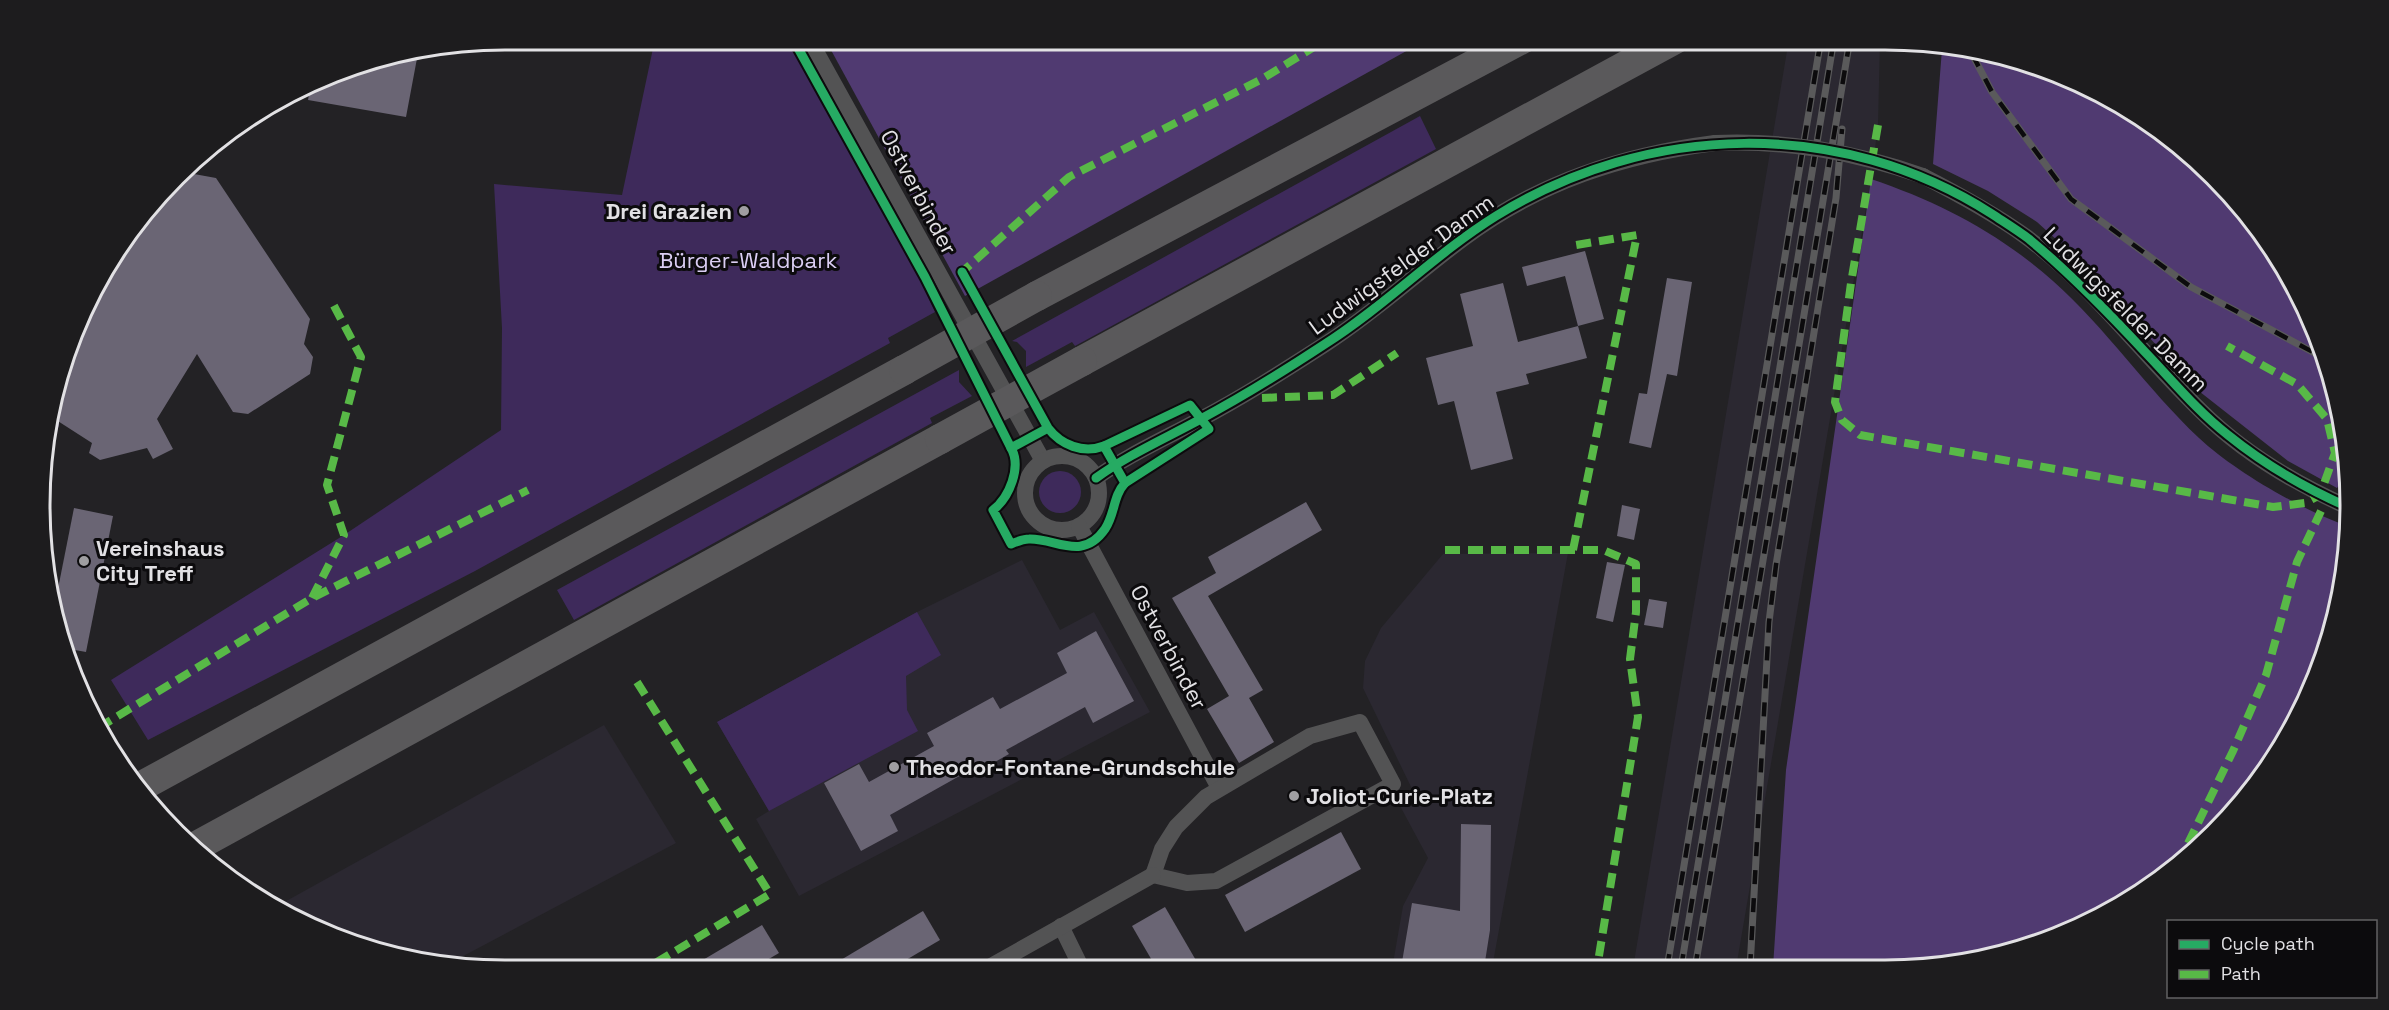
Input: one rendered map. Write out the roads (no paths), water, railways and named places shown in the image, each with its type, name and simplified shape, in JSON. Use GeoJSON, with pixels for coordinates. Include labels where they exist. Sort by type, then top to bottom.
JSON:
{"type":"FeatureCollection","features":[{"type":"Feature","properties":{"kind":"highway"},"geometry":{"type":"LineString","coordinates":[[146,784],[1037,296],[1501,50]]}},
{"type":"Feature","properties":{"kind":"highway"},"geometry":{"type":"LineString","coordinates":[[201,844],[1656,50]]}},
{"type":"Feature","properties":{"kind":"street","name":"Ostverbinder"},"geometry":{"type":"LineString","coordinates":[[815,50],[1042,461]]}},
{"type":"Feature","properties":{"kind":"street","name":"Ludwigsfelder Damm"},"geometry":{"type":"LineString","coordinates":[[1096,478],[1260,385],[1330,342],[1465,237],[1530,196],[1556,183],[1614,162],[1664,150],[1715,143],[1766,142],[1814,147],[1864,157],[1923,176],[1971,201],[2026,237],[2079,284],[2181,391],[2228,435],[2288,478],[2340,503]]}},
{"type":"Feature","properties":{"kind":"street"},"geometry":{"type":"LineString","coordinates":[[1060,456],[1073,458],[1089,468],[1096,478],[1098,502],[1093,513],[1079,526],[1062,530],[1051,529],[1040,524],[1029,510],[1024,492],[1027,480],[1042,461],[1060,456]]}},
{"type":"Feature","properties":{"kind":"street","name":"Ostverbinder"},"geometry":{"type":"LineString","coordinates":[[1079,526],[1219,788]]}},
{"type":"Feature","properties":{"kind":"street"},"geometry":{"type":"LineString","coordinates":[[1002,960],[1153,875],[1162,849],[1176,827],[1196,805],[1219,788],[1310,736],[1360,722],[1393,784],[1216,881],[1187,883],[1153,875]]}},
{"type":"Feature","properties":{"kind":"street"},"geometry":{"type":"LineString","coordinates":[[1061,926],[1078,960]]}},
{"type":"Feature","properties":{"kind":"railway"},"geometry":{"type":"LineString","coordinates":[[1668,960],[1819,50]]}},
{"type":"Feature","properties":{"kind":"railway"},"geometry":{"type":"LineString","coordinates":[[1682,960],[1832,50]]}},
{"type":"Feature","properties":{"kind":"railway"},"geometry":{"type":"LineString","coordinates":[[1696,960],[1848,50]]}},
{"type":"Feature","properties":{"kind":"railway"},"geometry":{"type":"LineString","coordinates":[[1974,58],[1992,92],[2071,199],[2191,287],[2312,352]]}},
{"type":"Feature","properties":{"kind":"railway"},"geometry":{"type":"LineString","coordinates":[[1750,960],[1769,622],[1776,565],[1836,198],[1842,129]]}},
{"type":"Feature","properties":{"kind":"place","name":"Drei Grazien"},"geometry":{"type":"Point","coordinates":[744,211]}},
{"type":"Feature","properties":{"kind":"place","name":"Vereinshaus City Treff"},"geometry":{"type":"Point","coordinates":[84,561]}},
{"type":"Feature","properties":{"kind":"place","name":"Theodor-Fontane-Grundschule"},"geometry":{"type":"Point","coordinates":[894,767]}},
{"type":"Feature","properties":{"kind":"place","name":"Joliot-Curie-Platz"},"geometry":{"type":"Point","coordinates":[1294,796]}},
{"type":"Feature","properties":{"kind":"park label","name":"Bürger-Waldpark"},"geometry":{"type":"Point","coordinates":[748,260]}}]}
